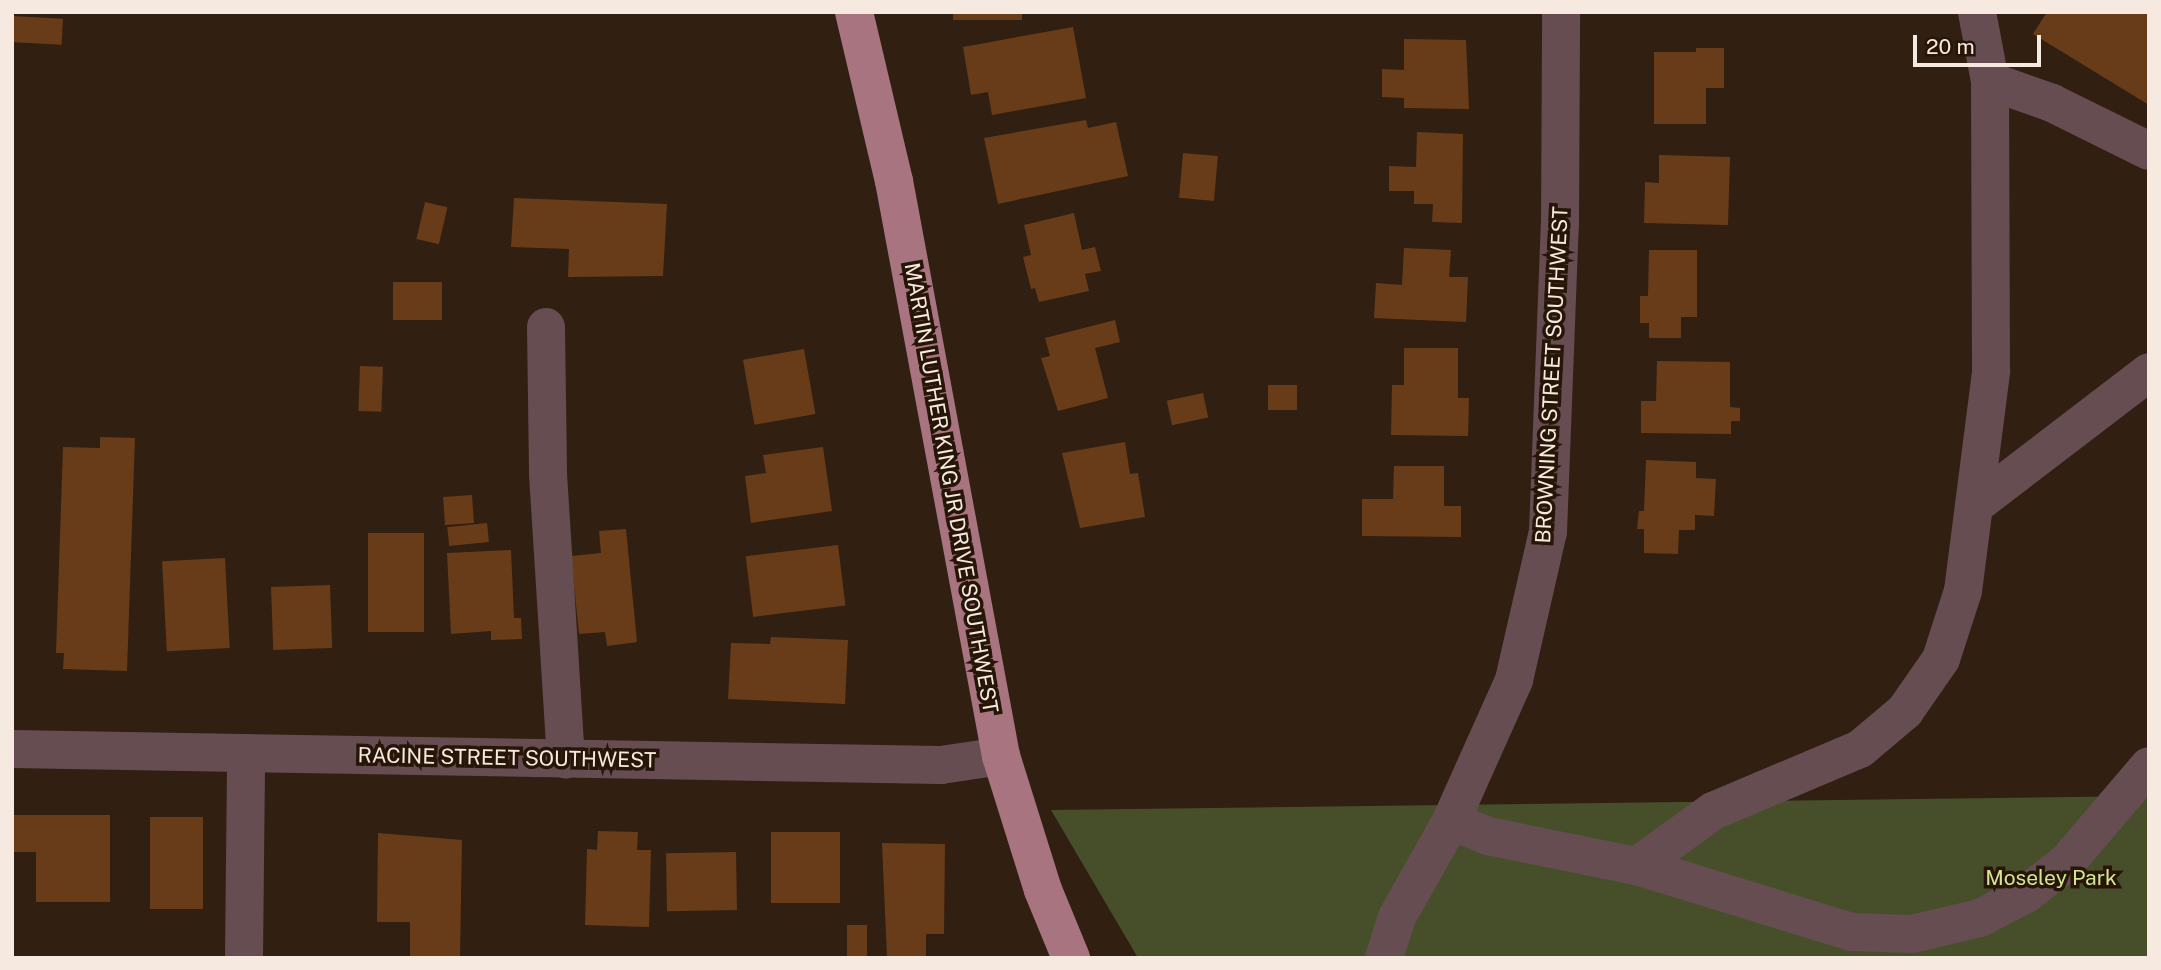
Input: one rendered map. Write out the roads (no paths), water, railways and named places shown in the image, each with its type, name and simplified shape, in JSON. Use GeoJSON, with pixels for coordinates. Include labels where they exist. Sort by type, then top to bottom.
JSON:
{"type":"FeatureCollection","features":[{"type":"Feature","properties":{"kind":"main road","name":"MARTIN LUTHER KING JR DRIVE SOUTHWEST"},"geometry":{"type":"LineString","coordinates":[[854,12],[894,181],[1001,756],[1043,890],[1071,958]]}},
{"type":"Feature","properties":{"kind":"street","name":"BROWNING STREET SOUTHWEST"},"geometry":{"type":"LineString","coordinates":[[1384,958],[1397,918],[1451,821],[1514,680],[1548,532],[1560,225],[1561,12]]}},
{"type":"Feature","properties":{"kind":"street"},"geometry":{"type":"LineString","coordinates":[[1637,866],[1713,811],[1860,749],[1905,711],[1944,648],[1963,591],[1991,372],[1990,81],[1977,12]]}},
{"type":"Feature","properties":{"kind":"street"},"geometry":{"type":"LineString","coordinates":[[1990,81],[2052,103],[2149,151]]}},
{"type":"Feature","properties":{"kind":"street"},"geometry":{"type":"LineString","coordinates":[[546,327],[548,474],[566,759]]}},
{"type":"Feature","properties":{"kind":"street"},"geometry":{"type":"LineString","coordinates":[[1974,506],[2149,372]]}},
{"type":"Feature","properties":{"kind":"street","name":"RACINE STREET SOUTHWEST"},"geometry":{"type":"LineString","coordinates":[[12,749],[941,765],[1001,756]]}},
{"type":"Feature","properties":{"kind":"street"},"geometry":{"type":"LineString","coordinates":[[244,958],[247,753]]}},
{"type":"Feature","properties":{"kind":"street"},"geometry":{"type":"LineString","coordinates":[[1451,821],[1488,836],[1637,866],[1852,932],[1912,934],[1980,918],[2026,894],[2067,862],[2149,766]]}},
{"type":"Feature","properties":{"kind":"park label","name":"Moseley Park"},"geometry":{"type":"Point","coordinates":[2051,878]}}]}
